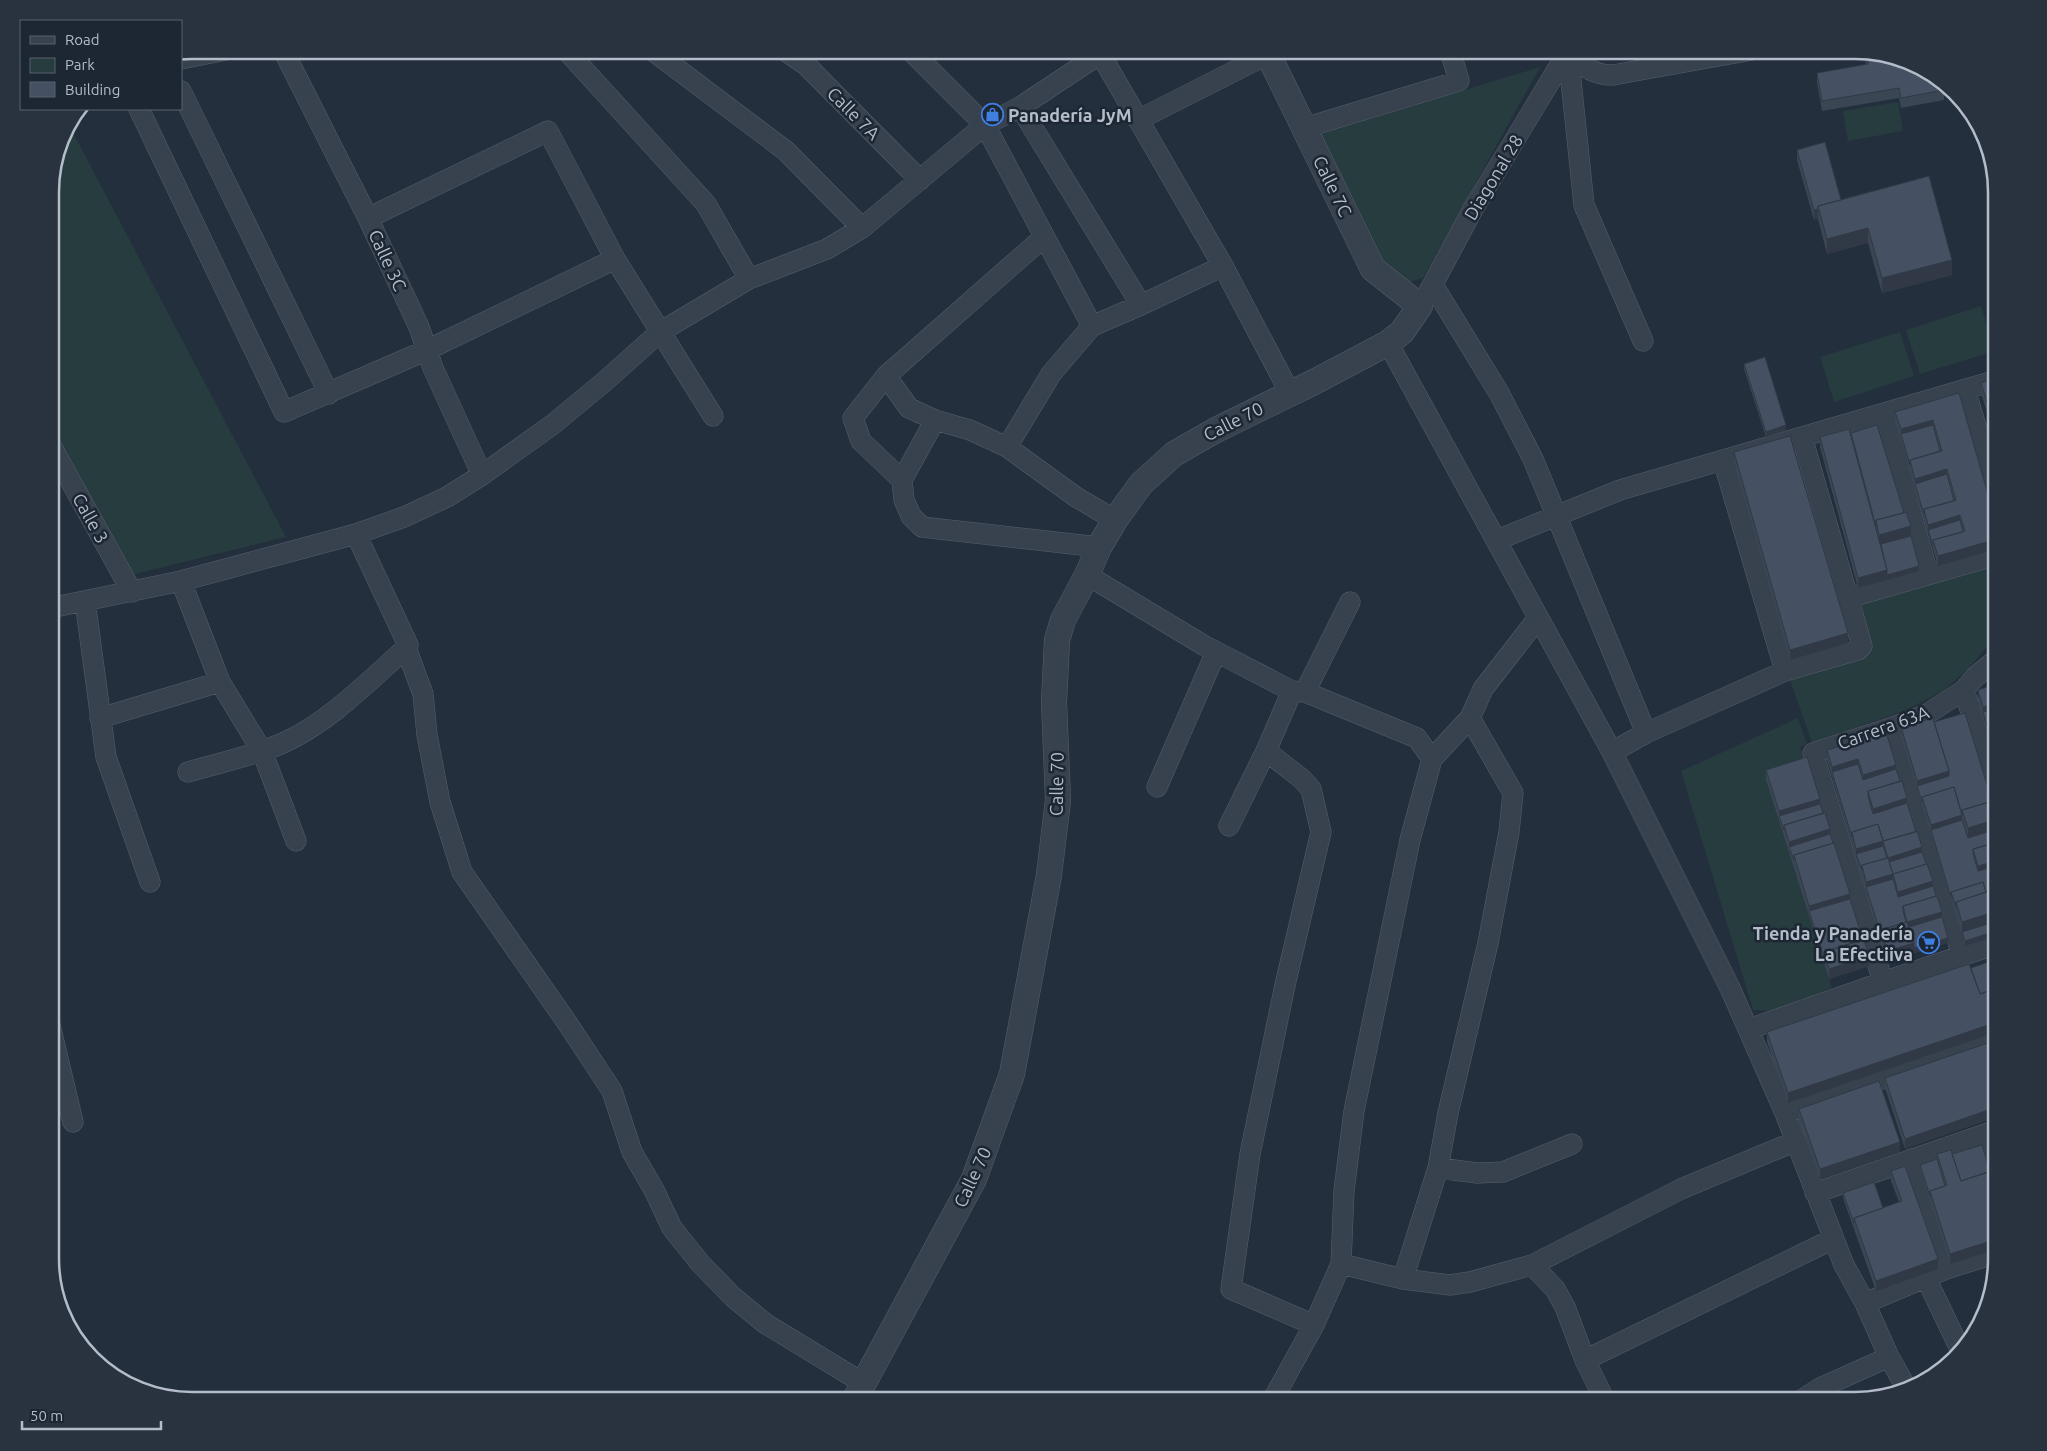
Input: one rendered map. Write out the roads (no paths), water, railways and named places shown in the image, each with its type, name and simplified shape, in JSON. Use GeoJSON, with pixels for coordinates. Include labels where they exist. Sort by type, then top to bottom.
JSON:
{"type":"FeatureCollection","features":[{"type":"Feature","properties":{"kind":"street","name":"Calle 3C"},"geometry":{"type":"LineString","coordinates":[[288,59],[368,218],[419,327],[433,368],[482,474]]}},
{"type":"Feature","properties":{"kind":"street"},"geometry":{"type":"LineString","coordinates":[[574,59],[706,204],[749,279]]}},
{"type":"Feature","properties":{"kind":"street"},"geometry":{"type":"LineString","coordinates":[[664,59],[786,151],[862,228]]}},
{"type":"Feature","properties":{"kind":"street","name":"Calle 7A"},"geometry":{"type":"LineString","coordinates":[[797,59],[806,65],[920,180]]}},
{"type":"Feature","properties":{"kind":"street"},"geometry":{"type":"LineString","coordinates":[[919,59],[985,125],[1092,326]]}},
{"type":"Feature","properties":{"kind":"street"},"geometry":{"type":"LineString","coordinates":[[59,606],[181,581],[356,534],[412,513],[447,497],[552,424],[604,382],[660,332],[749,279],[827,249],[862,228],[985,125],[1020,107],[1089,59]]}},
{"type":"Feature","properties":{"kind":"street"},"geometry":{"type":"LineString","coordinates":[[1105,59],[1222,266],[1290,393]]}},
{"type":"Feature","properties":{"kind":"street"},"geometry":{"type":"LineString","coordinates":[[1138,120],[1254,59]]}},
{"type":"Feature","properties":{"kind":"street","name":"Calle 7C"},"geometry":{"type":"LineString","coordinates":[[1270,59],[1373,269],[1427,295]]}},
{"type":"Feature","properties":{"kind":"street"},"geometry":{"type":"LineString","coordinates":[[1304,128],[1459,81],[1453,59]]}},
{"type":"Feature","properties":{"kind":"street","name":"Diagonal 28"},"geometry":{"type":"LineString","coordinates":[[1427,295],[1473,210],[1564,59]]}},
{"type":"Feature","properties":{"kind":"street"},"geometry":{"type":"LineString","coordinates":[[1570,59],[1584,205],[1643,341]]}},
{"type":"Feature","properties":{"kind":"street"},"geometry":{"type":"LineString","coordinates":[[1577,59],[1586,68],[1598,75],[1613,75],[1702,59]]}},
{"type":"Feature","properties":{"kind":"street"},"geometry":{"type":"LineString","coordinates":[[182,93],[329,394]]}},
{"type":"Feature","properties":{"kind":"street"},"geometry":{"type":"LineString","coordinates":[[1020,107],[1141,305]]}},
{"type":"Feature","properties":{"kind":"street"},"geometry":{"type":"LineString","coordinates":[[139,110],[284,412],[427,350],[615,259]]}},
{"type":"Feature","properties":{"kind":"street"},"geometry":{"type":"LineString","coordinates":[[368,218],[548,131],[615,259],[712,416]]}},
{"type":"Feature","properties":{"kind":"street"},"geometry":{"type":"LineString","coordinates":[[902,480],[861,441],[853,418],[886,376],[1044,237]]}},
{"type":"Feature","properties":{"kind":"street"},"geometry":{"type":"LineString","coordinates":[[1007,448],[1051,374],[1092,326],[1222,266]]}},
{"type":"Feature","properties":{"kind":"street"},"geometry":{"type":"LineString","coordinates":[[1427,295],[1498,393],[1534,458],[1646,733]]}},
{"type":"Feature","properties":{"kind":"street","name":"Calle 70"},"geometry":{"type":"LineString","coordinates":[[858,1392],[974,1179],[1012,1074],[1049,875],[1058,800],[1054,702],[1057,640],[1063,620],[1087,575],[1099,547],[1115,520],[1141,484],[1174,454],[1216,430],[1388,343],[1406,327],[1427,295]]}},
{"type":"Feature","properties":{"kind":"street"},"geometry":{"type":"LineString","coordinates":[[1388,343],[1612,752],[1749,1029],[1785,1113],[1833,1239],[1903,1383]]}},
{"type":"Feature","properties":{"kind":"street"},"geometry":{"type":"LineString","coordinates":[[886,376],[909,408],[935,420],[970,430],[1007,448],[1076,497],[1115,520]]}},
{"type":"Feature","properties":{"kind":"street"},"geometry":{"type":"LineString","coordinates":[[1497,540],[1620,490],[1988,383]]}},
{"type":"Feature","properties":{"kind":"street"},"geometry":{"type":"LineString","coordinates":[[1965,389],[1988,467]]}},
{"type":"Feature","properties":{"kind":"street"},"geometry":{"type":"LineString","coordinates":[[1884,414],[1928,574]]}},
{"type":"Feature","properties":{"kind":"street"},"geometry":{"type":"LineString","coordinates":[[935,420],[902,480],[904,500],[911,516],[922,526],[1099,547]]}},
{"type":"Feature","properties":{"kind":"street"},"geometry":{"type":"LineString","coordinates":[[1612,752],[1646,733],[1785,671],[1858,650],[1862,646],[1802,438]]}},
{"type":"Feature","properties":{"kind":"street","name":"Calle 3"},"geometry":{"type":"LineString","coordinates":[[59,460],[132,592]]}},
{"type":"Feature","properties":{"kind":"street"},"geometry":{"type":"LineString","coordinates":[[1723,460],[1785,671]]}},
{"type":"Feature","properties":{"kind":"street"},"geometry":{"type":"LineString","coordinates":[[356,534],[408,644],[406,648],[422,694],[427,735],[440,802],[462,872],[568,1024],[612,1091],[632,1152],[654,1190],[672,1228],[700,1263],[732,1297],[858,1392]]}},
{"type":"Feature","properties":{"kind":"street"},"geometry":{"type":"LineString","coordinates":[[1848,598],[1988,557]]}},
{"type":"Feature","properties":{"kind":"street"},"geometry":{"type":"LineString","coordinates":[[1087,575],[1216,652],[1298,691],[1417,738],[1432,760]]}},
{"type":"Feature","properties":{"kind":"street"},"geometry":{"type":"LineString","coordinates":[[181,581],[220,682],[262,751],[296,841]]}},
{"type":"Feature","properties":{"kind":"street"},"geometry":{"type":"LineString","coordinates":[[85,601],[106,757],[150,882]]}},
{"type":"Feature","properties":{"kind":"street"},"geometry":{"type":"LineString","coordinates":[[1230,826],[1266,751],[1298,691],[1350,602]]}},
{"type":"Feature","properties":{"kind":"street"},"geometry":{"type":"LineString","coordinates":[[1277,1392],[1314,1325],[1341,1264],[1344,1191],[1354,1111],[1410,840],[1432,760],[1470,718],[1483,689],[1538,618]]}},
{"type":"Feature","properties":{"kind":"street"},"geometry":{"type":"LineString","coordinates":[[188,772],[262,751],[304,732],[358,690],[406,648]]}},
{"type":"Feature","properties":{"kind":"street"},"geometry":{"type":"LineString","coordinates":[[1157,787],[1216,652]]}},
{"type":"Feature","properties":{"kind":"street","name":"Carrera 63A"},"geometry":{"type":"LineString","coordinates":[[1883,982],[1813,753],[1927,714],[1964,690],[1975,676],[1988,666]]}},
{"type":"Feature","properties":{"kind":"street"},"geometry":{"type":"LineString","coordinates":[[100,718],[220,682]]}},
{"type":"Feature","properties":{"kind":"street"},"geometry":{"type":"LineString","coordinates":[[1964,690],[1988,766]]}},
{"type":"Feature","properties":{"kind":"street"},"geometry":{"type":"LineString","coordinates":[[1403,1279],[1438,1168],[1448,1114],[1488,943],[1509,832],[1513,793],[1470,718]]}},
{"type":"Feature","properties":{"kind":"street"},"geometry":{"type":"LineString","coordinates":[[1890,728],[1896,741],[1962,955]]}},
{"type":"Feature","properties":{"kind":"street"},"geometry":{"type":"LineString","coordinates":[[1266,751],[1302,779],[1311,790],[1321,832],[1284,985],[1250,1154],[1230,1289],[1314,1325]]}},
{"type":"Feature","properties":{"kind":"street"},"geometry":{"type":"LineString","coordinates":[[1749,1029],[1988,947]]}},
{"type":"Feature","properties":{"kind":"street"},"geometry":{"type":"LineString","coordinates":[[1785,1113],[1988,1041]]}},
{"type":"Feature","properties":{"kind":"street"},"geometry":{"type":"LineString","coordinates":[[59,1063],[73,1122]]}},
{"type":"Feature","properties":{"kind":"street"},"geometry":{"type":"LineString","coordinates":[[1815,1194],[1988,1134]]}},
{"type":"Feature","properties":{"kind":"street"},"geometry":{"type":"LineString","coordinates":[[1341,1264],[1403,1279],[1450,1285],[1470,1282],[1532,1265],[1681,1189],[1796,1141]]}},
{"type":"Feature","properties":{"kind":"street"},"geometry":{"type":"LineString","coordinates":[[1438,1168],[1477,1173],[1504,1172],[1572,1144]]}},
{"type":"Feature","properties":{"kind":"street"},"geometry":{"type":"LineString","coordinates":[[1911,1159],[1946,1269]]}},
{"type":"Feature","properties":{"kind":"street"},"geometry":{"type":"LineString","coordinates":[[1585,1360],[1833,1239]]}},
{"type":"Feature","properties":{"kind":"street"},"geometry":{"type":"LineString","coordinates":[[1865,1303],[1946,1269],[1988,1258]]}},
{"type":"Feature","properties":{"kind":"street"},"geometry":{"type":"LineString","coordinates":[[1532,1265],[1556,1289],[1585,1360],[1601,1392]]}},
{"type":"Feature","properties":{"kind":"street"},"geometry":{"type":"LineString","coordinates":[[1926,1278],[1958,1344]]}},
{"type":"Feature","properties":{"kind":"street"},"geometry":{"type":"LineString","coordinates":[[1827,1392],[1889,1357]]}},
{"type":"Feature","properties":{"kind":"place","name":"Panadería JyM"},"geometry":{"type":"Point","coordinates":[992,115]}},
{"type":"Feature","properties":{"kind":"place","name":"Tienda y Panadería La Efectiiva"},"geometry":{"type":"Point","coordinates":[1929,943]}}]}
